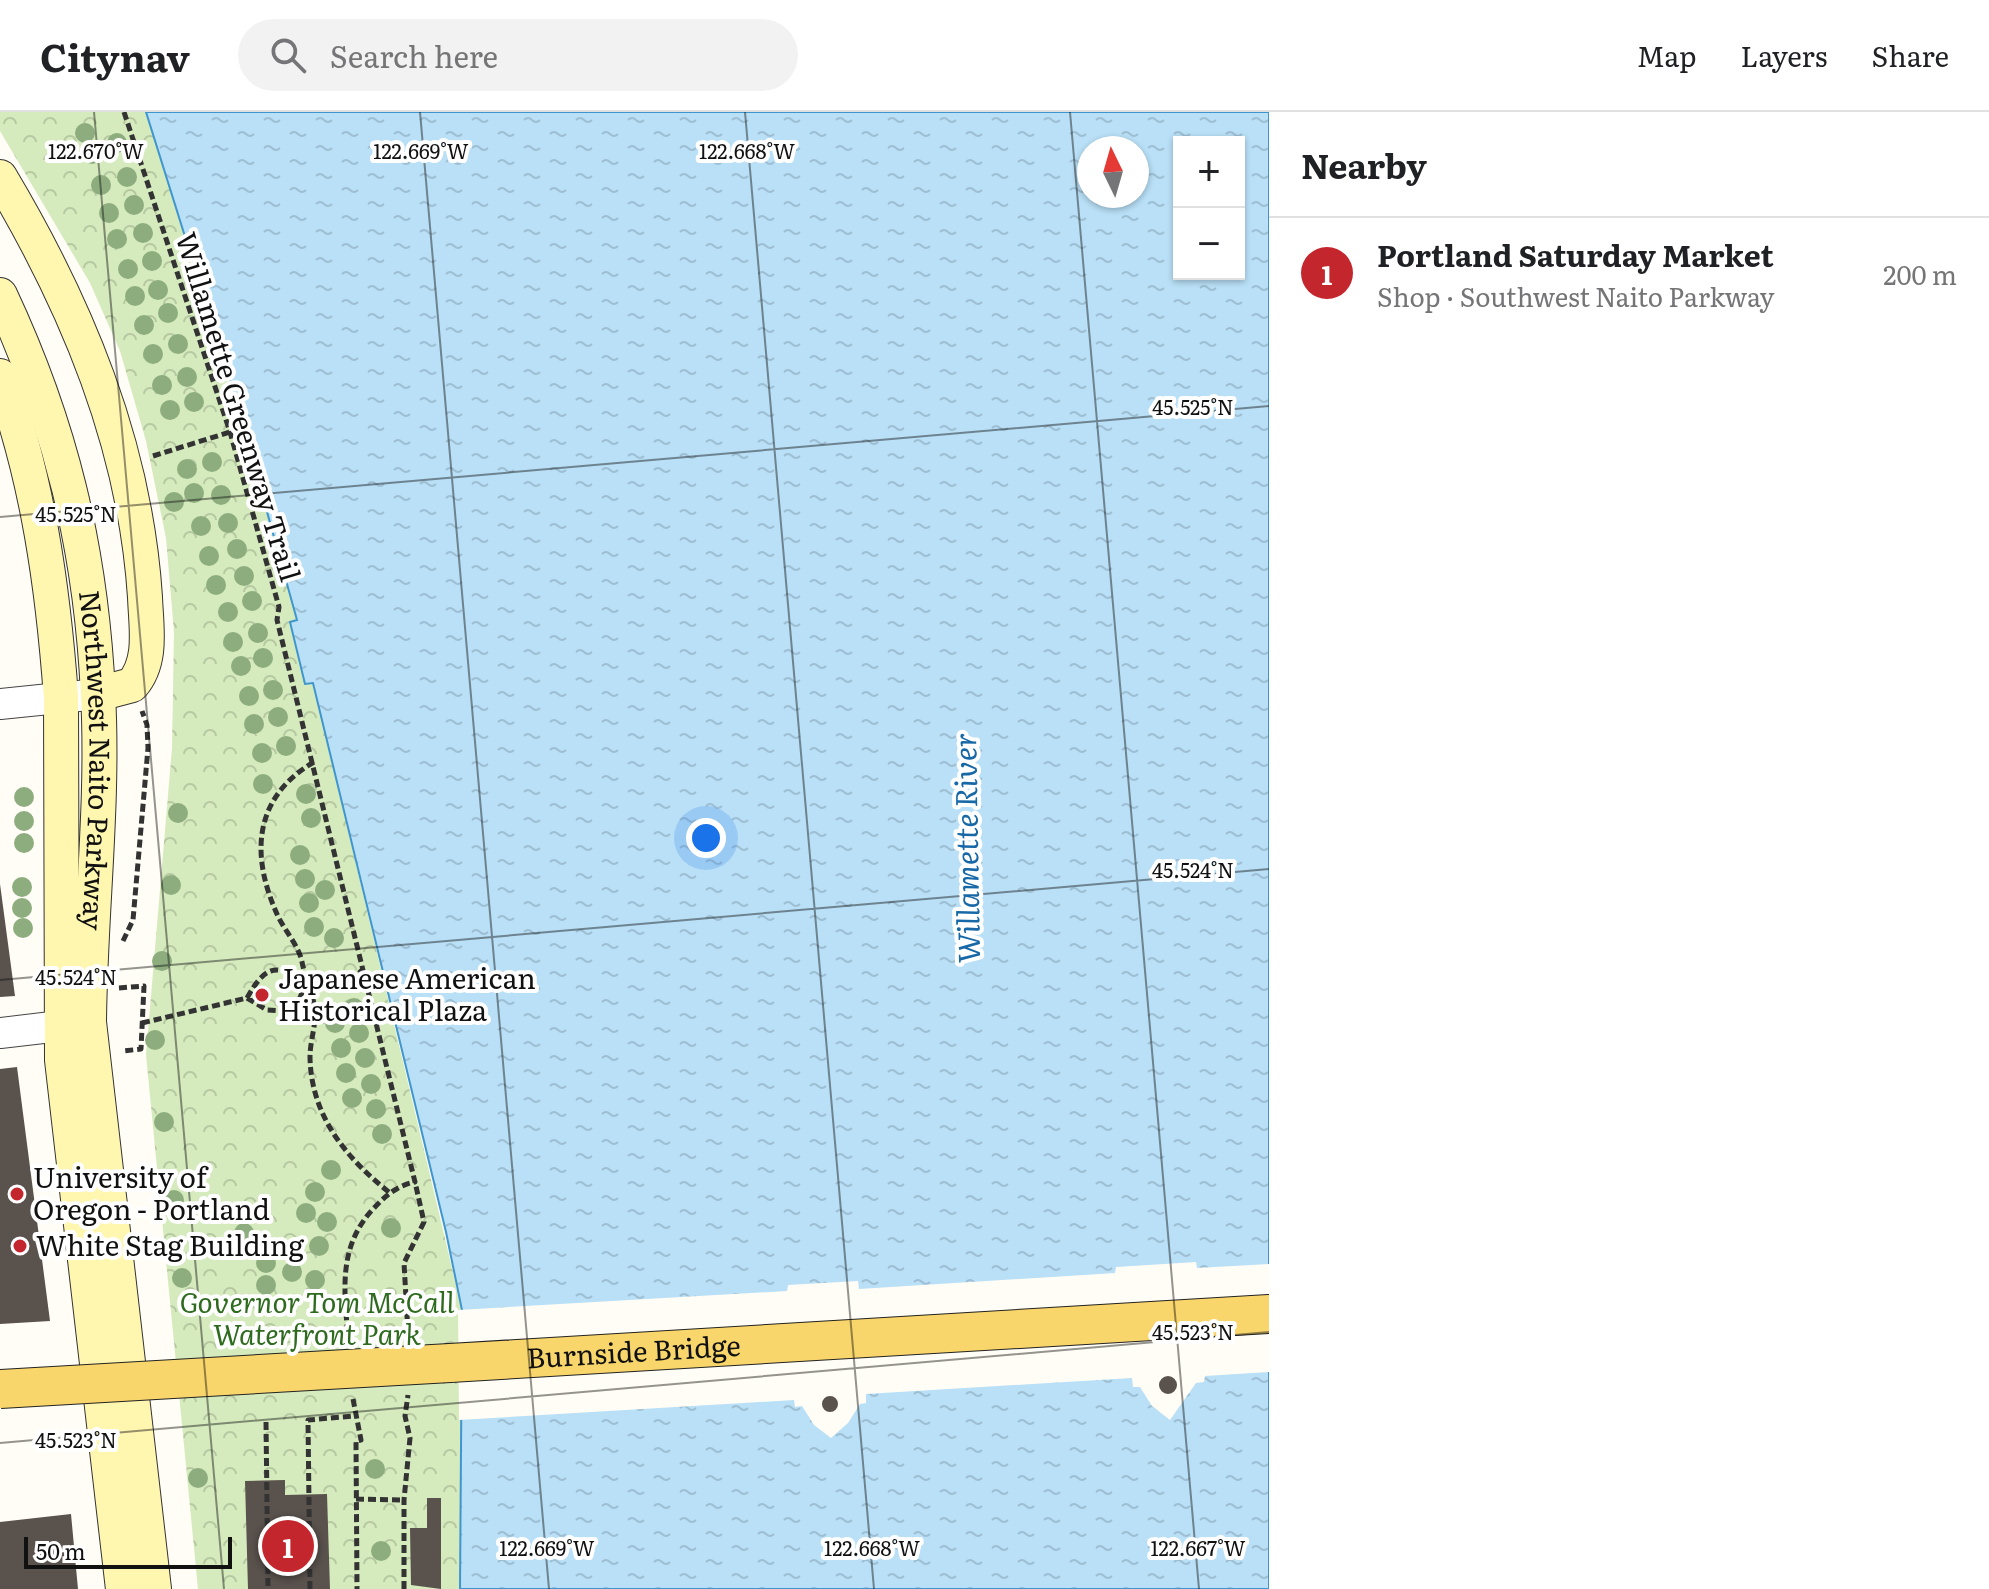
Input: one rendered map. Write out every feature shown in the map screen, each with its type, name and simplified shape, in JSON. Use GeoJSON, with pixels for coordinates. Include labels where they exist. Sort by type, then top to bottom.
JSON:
{"type":"FeatureCollection","features":[{"type":"Feature","properties":{"kind":"main road"},"geometry":{"type":"LineString","coordinates":[[0,177],[46,254],[98,377],[124,465],[140,551],[146,618],[144,667],[132,685],[98,694]]}},
{"type":"Feature","properties":{"kind":"main road","name":"Northwest Naito Parkway"},"geometry":{"type":"LineString","coordinates":[[0,295],[14,362],[62,452],[85,567],[98,694],[95,915],[89,968],[89,1022],[114,1381]]}},
{"type":"Feature","properties":{"kind":"main road","name":"Northwest Naito Parkway"},"geometry":{"type":"LineString","coordinates":[[0,376],[23,444],[37,503],[61,697],[60,1026],[114,1381]]}},
{"type":"Feature","properties":{"kind":"main road","name":"Burnside Bridge"},"geometry":{"type":"LineString","coordinates":[[0,1389],[1269,1314]]}},
{"type":"Feature","properties":{"kind":"main road"},"geometry":{"type":"LineString","coordinates":[[114,1381],[108,1476],[123,1589]]}},
{"type":"Feature","properties":{"kind":"main road"},"geometry":{"type":"LineString","coordinates":[[114,1381],[149,1542],[154,1589]]}},
{"type":"Feature","properties":{"kind":"main road"},"geometry":{"type":"LineString","coordinates":[[108,1476],[117,1476],[129,1485],[136,1525],[149,1542]]}},
{"type":"Feature","properties":{"kind":"street"},"geometry":{"type":"LineString","coordinates":[[0,704],[98,694]]}},
{"type":"Feature","properties":{"kind":"street"},"geometry":{"type":"LineString","coordinates":[[0,1033],[60,1026]]}},
{"type":"Feature","properties":{"kind":"path","name":"Willamette Greenway Trail"},"geometry":{"type":"LineString","coordinates":[[124,112],[230,432],[279,607],[277,620],[415,1182],[390,1193],[364,1218],[346,1253],[343,1286],[348,1345]]}},
{"type":"Feature","properties":{"kind":"path"},"geometry":{"type":"LineString","coordinates":[[160,453],[230,432]]}},
{"type":"Feature","properties":{"kind":"path"},"geometry":{"type":"LineString","coordinates":[[314,762],[294,774],[270,802],[261,834],[266,884],[282,925],[302,957],[316,1014],[310,1062],[322,1112],[339,1145],[390,1193]]}},
{"type":"Feature","properties":{"kind":"path"},"geometry":{"type":"LineString","coordinates":[[142,1023],[247,998],[261,976],[270,971],[290,972],[306,983],[357,975],[364,968]]}},
{"type":"Feature","properties":{"kind":"path"},"geometry":{"type":"LineString","coordinates":[[247,998],[267,1010],[285,1011],[299,1000],[306,983]]}},
{"type":"Feature","properties":{"kind":"path"},"geometry":{"type":"LineString","coordinates":[[141,1049],[144,986]]}},
{"type":"Feature","properties":{"kind":"path"},"geometry":{"type":"LineString","coordinates":[[352,1387],[354,1416],[361,1440],[356,1441],[357,1589]]}},
{"type":"Feature","properties":{"kind":"path"},"geometry":{"type":"LineString","coordinates":[[310,1589],[308,1420],[354,1416]]}},
{"type":"Feature","properties":{"kind":"path"},"geometry":{"type":"LineString","coordinates":[[266,1422],[268,1589]]}},
{"type":"Feature","properties":{"kind":"path"},"geometry":{"type":"LineString","coordinates":[[356,1499],[404,1500]]}},
{"type":"Feature","properties":{"kind":"green space","name":"Governor Tom McCall Waterfront Park"},"geometry":{"type":"Polygon","coordinates":[[[0,112],[146,112],[234,393],[297,621],[290,622],[306,684],[313,683],[462,1310],[460,1589],[198,1589],[146,1055],[172,748],[174,632],[166,538],[146,441],[120,351],[90,283],[0,131],[0,112]]]}},
{"type":"Feature","properties":{"kind":"water","name":"Willamette River"},"geometry":{"type":"Polygon","coordinates":[[[146,112],[1269,112],[1269,1589],[460,1589],[462,1310],[446,1232],[313,683],[305,684],[290,622],[297,620],[234,393],[146,112]]]}},
{"type":"Feature","properties":{"kind":"pier"},"geometry":{"type":"Polygon","coordinates":[[[1196,1262],[1197,1268],[1269,1264],[1269,1372],[1205,1376],[1204,1382],[1196,1383],[1170,1420],[1152,1406],[1140,1387],[1133,1387],[1132,1378],[866,1394],[866,1403],[860,1404],[848,1423],[831,1438],[814,1425],[802,1406],[795,1407],[794,1400],[459,1420],[458,1310],[787,1291],[788,1285],[858,1281],[859,1289],[1115,1273],[1116,1267],[1196,1262]]]}},
{"type":"Feature","properties":{"kind":"building"},"geometry":{"type":"Polygon","coordinates":[[[0,884],[15,996],[0,997],[0,884]]]}},
{"type":"Feature","properties":{"kind":"building","name":"University of Oregon - Portland"},"geometry":{"type":"Polygon","coordinates":[[[17,1067],[50,1321],[0,1324],[0,1069],[17,1067]]]}},
{"type":"Feature","properties":{"kind":"building"},"geometry":{"type":"Polygon","coordinates":[[[1168,1376],[1177,1385],[1168,1394],[1159,1385],[1168,1376]]]}},
{"type":"Feature","properties":{"kind":"building"},"geometry":{"type":"Polygon","coordinates":[[[827,1396],[833,1396],[838,1404],[836,1410],[827,1412],[822,1407],[822,1401],[827,1396]]]}},
{"type":"Feature","properties":{"kind":"building"},"geometry":{"type":"Polygon","coordinates":[[[285,1480],[285,1495],[327,1494],[330,1589],[248,1589],[245,1481],[285,1480]]]}},
{"type":"Feature","properties":{"kind":"building"},"geometry":{"type":"Polygon","coordinates":[[[427,1498],[441,1498],[441,1589],[411,1585],[410,1528],[427,1528],[427,1498]]]}},
{"type":"Feature","properties":{"kind":"building"},"geometry":{"type":"Polygon","coordinates":[[[71,1514],[78,1589],[0,1589],[0,1522],[71,1514]]]}},
{"type":"Feature","properties":{"kind":"place","name":"Japanese American Historical Plaza"},"geometry":{"type":"Point","coordinates":[262,995]}},
{"type":"Feature","properties":{"kind":"place","name":"University of Oregon - Portland"},"geometry":{"type":"Point","coordinates":[17,1194]}},
{"type":"Feature","properties":{"kind":"place","name":"White Stag Building"},"geometry":{"type":"Point","coordinates":[20,1246]}},
{"type":"Feature","properties":{"kind":"place","name":"Portland Saturday Market"},"geometry":{"type":"Point","coordinates":[288,1546]}}]}
